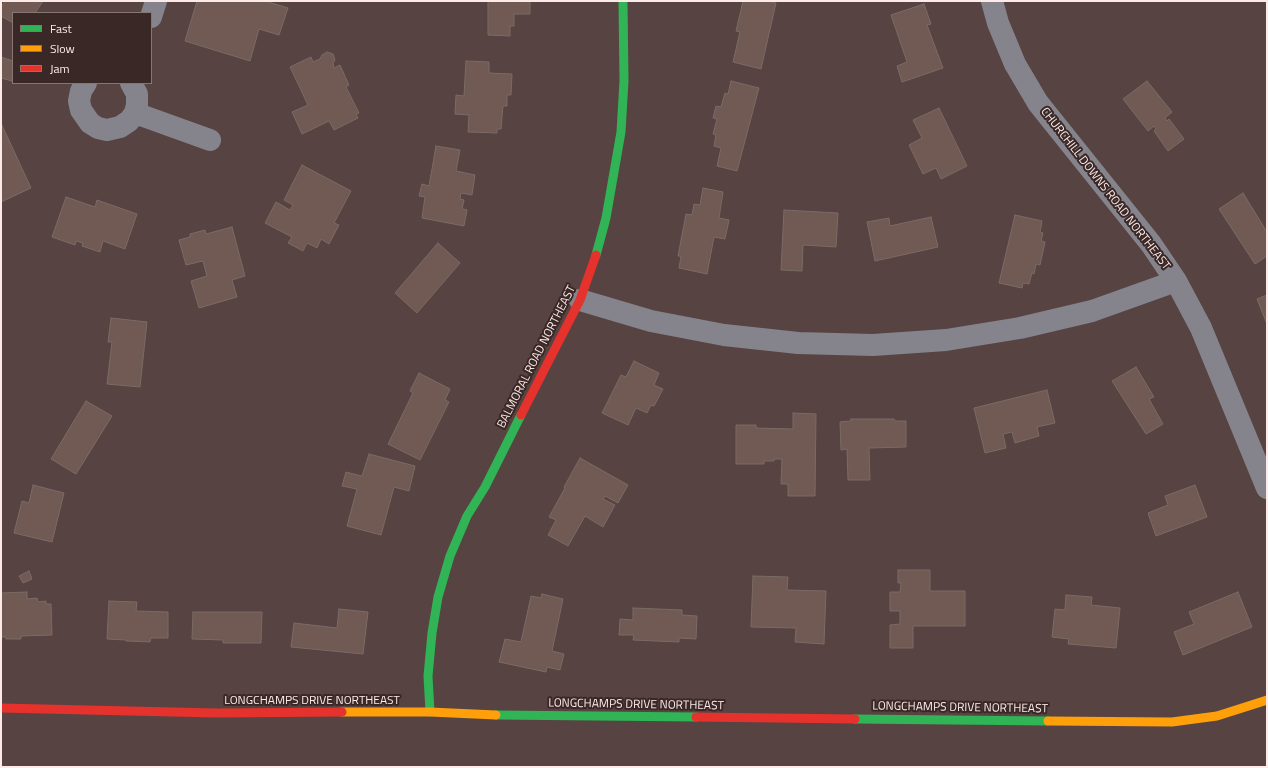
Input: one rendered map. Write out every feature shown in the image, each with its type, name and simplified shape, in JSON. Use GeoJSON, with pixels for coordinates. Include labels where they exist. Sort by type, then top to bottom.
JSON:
{"type":"FeatureCollection","features":[{"type":"Feature","properties":{"kind":"street"},"geometry":{"type":"LineString","coordinates":[[152,14],[156,1]]}},
{"type":"Feature","properties":{"kind":"street","name":"BALMORAL ROAD NORTHEAST"},"geometry":{"type":"LineString","coordinates":[[430,712],[428,676],[432,633],[438,597],[450,556],[468,516],[485,487],[580,300],[593,266],[606,218],[620,132],[624,81],[625,35],[623,1]]}},
{"type":"Feature","properties":{"kind":"street","name":"CHURCHILL DOWNS ROAD NORTHEAST"},"geometry":{"type":"LineString","coordinates":[[992,1],[998,23],[1015,64],[1038,103],[1150,244],[1176,281],[1201,328],[1267,488]]}},
{"type":"Feature","properties":{"kind":"street"},"geometry":{"type":"LineString","coordinates":[[85,84],[81,91],[79,101],[81,110],[90,123],[98,128],[107,130],[120,127],[129,121],[135,113],[137,94],[132,84]]}},
{"type":"Feature","properties":{"kind":"street"},"geometry":{"type":"LineString","coordinates":[[135,113],[210,140]]}},
{"type":"Feature","properties":{"kind":"street"},"geometry":{"type":"LineString","coordinates":[[580,300],[651,321],[724,335],[798,343],[872,345],[946,340],[1020,328],[1092,311],[1176,281]]}},
{"type":"Feature","properties":{"kind":"street","name":"LONGCHAMPS DRIVE NORTHEAST"},"geometry":{"type":"LineString","coordinates":[[1,708],[216,713],[430,712],[488,715],[1172,722],[1217,716],[1267,700]]}},
{"type":"Feature","properties":{"kind":"building"},"geometry":{"type":"Polygon","coordinates":[[[5,1],[43,1],[36,12],[12,12],[12,22],[1,16],[1,7],[5,1]]]}},
{"type":"Feature","properties":{"kind":"building"},"geometry":{"type":"Polygon","coordinates":[[[197,1],[265,1],[288,8],[279,35],[259,29],[250,61],[185,41],[197,1]]]}},
{"type":"Feature","properties":{"kind":"building"},"geometry":{"type":"Polygon","coordinates":[[[488,1],[530,1],[530,14],[514,14],[514,26],[510,26],[510,36],[488,35],[488,1]]]}},
{"type":"Feature","properties":{"kind":"building"},"geometry":{"type":"Polygon","coordinates":[[[743,1],[768,1],[776,3],[761,69],[733,62],[740,32],[736,31],[743,1]]]}},
{"type":"Feature","properties":{"kind":"building"},"geometry":{"type":"Polygon","coordinates":[[[924,4],[931,24],[927,25],[943,68],[902,82],[897,66],[907,62],[891,15],[924,4]]]}},
{"type":"Feature","properties":{"kind":"building"},"geometry":{"type":"Polygon","coordinates":[[[327,52],[333,54],[335,60],[333,63],[334,68],[340,65],[349,85],[346,87],[359,113],[356,114],[358,118],[334,130],[329,121],[302,134],[292,112],[308,105],[290,67],[311,57],[313,62],[320,59],[322,55],[327,52]]]}},
{"type":"Feature","properties":{"kind":"building"},"geometry":{"type":"Polygon","coordinates":[[[1,57],[12,61],[12,81],[1,78],[1,57]]]}},
{"type":"Feature","properties":{"kind":"building"},"geometry":{"type":"Polygon","coordinates":[[[466,61],[489,62],[489,73],[512,74],[511,95],[507,95],[507,106],[503,106],[501,129],[497,129],[497,133],[468,132],[469,115],[455,114],[456,95],[464,96],[466,61]]]}},
{"type":"Feature","properties":{"kind":"building"},"geometry":{"type":"Polygon","coordinates":[[[731,81],[759,88],[737,171],[717,166],[721,148],[714,146],[716,135],[713,134],[717,119],[713,118],[716,106],[721,107],[725,93],[728,94],[731,81]]]}},
{"type":"Feature","properties":{"kind":"building"},"geometry":{"type":"Polygon","coordinates":[[[1147,81],[1172,112],[1165,118],[1167,121],[1169,119],[1184,139],[1168,151],[1154,131],[1156,129],[1154,126],[1148,131],[1123,99],[1147,81]]]}},
{"type":"Feature","properties":{"kind":"building"},"geometry":{"type":"Polygon","coordinates":[[[939,108],[967,166],[941,179],[936,168],[923,174],[909,145],[922,138],[913,120],[939,108]]]}},
{"type":"Feature","properties":{"kind":"building"},"geometry":{"type":"Polygon","coordinates":[[[1,123],[31,188],[1,202],[1,123]]]}},
{"type":"Feature","properties":{"kind":"building"},"geometry":{"type":"Polygon","coordinates":[[[436,146],[460,150],[456,171],[475,175],[472,195],[461,193],[460,199],[464,200],[462,209],[467,210],[464,226],[422,218],[425,197],[419,196],[422,184],[429,186],[436,146]]]}},
{"type":"Feature","properties":{"kind":"building"},"geometry":{"type":"Polygon","coordinates":[[[302,165],[351,191],[334,223],[339,225],[329,244],[321,239],[317,248],[307,243],[303,251],[288,243],[292,237],[265,223],[276,202],[290,210],[293,205],[284,200],[302,165]]]}},
{"type":"Feature","properties":{"kind":"building"},"geometry":{"type":"Polygon","coordinates":[[[703,188],[723,192],[719,218],[729,220],[725,239],[714,237],[707,274],[679,268],[681,256],[678,256],[686,214],[692,215],[694,204],[700,205],[703,188]]]}},
{"type":"Feature","properties":{"kind":"building"},"geometry":{"type":"Polygon","coordinates":[[[1243,193],[1267,232],[1267,256],[1255,264],[1219,209],[1243,193]]]}},
{"type":"Feature","properties":{"kind":"building"},"geometry":{"type":"Polygon","coordinates":[[[66,197],[95,207],[97,200],[137,214],[125,249],[103,241],[100,252],[82,246],[83,243],[76,241],[75,245],[52,237],[66,197]]]}},
{"type":"Feature","properties":{"kind":"building"},"geometry":{"type":"Polygon","coordinates":[[[784,210],[838,213],[836,247],[803,245],[802,271],[781,270],[784,210]]]}},
{"type":"Feature","properties":{"kind":"building"},"geometry":{"type":"Polygon","coordinates":[[[1015,215],[1042,221],[1040,232],[1043,233],[1041,241],[1045,242],[1040,265],[1036,264],[1034,274],[1032,273],[1029,284],[1023,283],[1022,288],[999,283],[1015,215]]]}},
{"type":"Feature","properties":{"kind":"building"},"geometry":{"type":"Polygon","coordinates":[[[931,217],[938,247],[875,261],[867,222],[889,218],[890,226],[931,217]]]}},
{"type":"Feature","properties":{"kind":"building"},"geometry":{"type":"Polygon","coordinates":[[[232,227],[245,276],[232,280],[237,297],[199,308],[191,281],[207,276],[203,261],[186,265],[179,240],[190,237],[190,234],[205,230],[206,234],[232,227]]]}},
{"type":"Feature","properties":{"kind":"building"},"geometry":{"type":"Polygon","coordinates":[[[438,243],[460,263],[417,313],[395,293],[438,243]]]}},
{"type":"Feature","properties":{"kind":"building"},"geometry":{"type":"Polygon","coordinates":[[[1267,295],[1267,324],[1257,299],[1267,295]]]}},
{"type":"Feature","properties":{"kind":"building"},"geometry":{"type":"Polygon","coordinates":[[[111,318],[147,322],[140,387],[107,384],[112,342],[108,342],[111,318]]]}},
{"type":"Feature","properties":{"kind":"building"},"geometry":{"type":"Polygon","coordinates":[[[634,361],[659,373],[654,385],[663,389],[654,406],[651,405],[647,413],[636,408],[628,425],[602,413],[621,375],[626,377],[634,361]]]}},
{"type":"Feature","properties":{"kind":"building"},"geometry":{"type":"Polygon","coordinates":[[[1136,367],[1154,397],[1149,399],[1163,424],[1146,434],[1112,381],[1136,367]]]}},
{"type":"Feature","properties":{"kind":"building"},"geometry":{"type":"Polygon","coordinates":[[[419,373],[450,389],[445,400],[449,402],[420,460],[388,444],[413,393],[410,391],[419,373]]]}},
{"type":"Feature","properties":{"kind":"building"},"geometry":{"type":"Polygon","coordinates":[[[1047,390],[1055,423],[1037,427],[1039,436],[1015,443],[1012,432],[1003,434],[1006,448],[985,453],[974,408],[1047,390]]]}},
{"type":"Feature","properties":{"kind":"building"},"geometry":{"type":"Polygon","coordinates":[[[86,401],[112,416],[76,474],[51,459],[86,401]]]}},
{"type":"Feature","properties":{"kind":"building"},"geometry":{"type":"Polygon","coordinates":[[[793,413],[816,414],[815,496],[788,496],[788,484],[781,484],[782,459],[764,461],[764,464],[736,464],[736,425],[756,425],[756,428],[793,429],[793,413]]]}},
{"type":"Feature","properties":{"kind":"building"},"geometry":{"type":"Polygon","coordinates":[[[851,419],[894,419],[895,421],[906,421],[906,447],[869,448],[870,480],[848,480],[847,449],[841,450],[840,422],[851,421],[851,419]]]}},
{"type":"Feature","properties":{"kind":"building"},"geometry":{"type":"Polygon","coordinates":[[[369,454],[415,466],[409,491],[394,487],[381,535],[347,526],[357,489],[342,486],[346,472],[362,476],[369,454]]]}},
{"type":"Feature","properties":{"kind":"building"},"geometry":{"type":"Polygon","coordinates":[[[580,458],[628,485],[618,503],[605,496],[603,499],[615,505],[603,527],[585,516],[568,546],[548,535],[556,520],[549,517],[580,458]]]}},
{"type":"Feature","properties":{"kind":"building"},"geometry":{"type":"Polygon","coordinates":[[[33,485],[64,493],[52,542],[14,533],[22,501],[29,503],[33,485]]]}},
{"type":"Feature","properties":{"kind":"building"},"geometry":{"type":"Polygon","coordinates":[[[1195,485],[1207,517],[1156,536],[1148,513],[1168,505],[1165,496],[1195,485]]]}},
{"type":"Feature","properties":{"kind":"building"},"geometry":{"type":"Polygon","coordinates":[[[898,570],[930,570],[930,591],[965,591],[965,626],[913,626],[913,648],[890,648],[890,625],[900,624],[900,611],[890,611],[890,592],[900,592],[901,583],[898,583],[898,570]]]}},
{"type":"Feature","properties":{"kind":"building"},"geometry":{"type":"Polygon","coordinates":[[[29,571],[32,579],[23,583],[19,576],[29,571]]]}},
{"type":"Feature","properties":{"kind":"building"},"geometry":{"type":"Polygon","coordinates":[[[753,576],[788,577],[787,590],[826,591],[824,644],[795,642],[796,628],[751,627],[753,576]]]}},
{"type":"Feature","properties":{"kind":"building"},"geometry":{"type":"Polygon","coordinates":[[[27,592],[27,599],[37,598],[38,602],[46,601],[46,604],[51,604],[52,635],[21,636],[21,639],[6,639],[6,637],[1,637],[1,593],[27,592]]]}},
{"type":"Feature","properties":{"kind":"building"},"geometry":{"type":"Polygon","coordinates":[[[1238,592],[1252,627],[1183,655],[1174,632],[1194,624],[1189,612],[1238,592]]]}},
{"type":"Feature","properties":{"kind":"building"},"geometry":{"type":"Polygon","coordinates":[[[542,594],[563,599],[552,651],[564,654],[560,670],[547,667],[546,672],[499,662],[505,639],[521,642],[531,596],[541,598],[542,594]]]}},
{"type":"Feature","properties":{"kind":"building"},"geometry":{"type":"Polygon","coordinates":[[[1066,595],[1092,597],[1091,605],[1120,608],[1116,648],[1068,644],[1069,639],[1052,637],[1055,609],[1065,610],[1066,595]]]}},
{"type":"Feature","properties":{"kind":"building"},"geometry":{"type":"Polygon","coordinates":[[[109,601],[137,602],[136,611],[168,612],[168,638],[151,638],[150,642],[107,639],[109,601]]]}},
{"type":"Feature","properties":{"kind":"building"},"geometry":{"type":"Polygon","coordinates":[[[633,608],[682,610],[682,615],[697,616],[696,639],[679,638],[679,642],[633,640],[634,635],[619,635],[620,619],[633,620],[633,608]]]}},
{"type":"Feature","properties":{"kind":"building"},"geometry":{"type":"Polygon","coordinates":[[[339,609],[368,612],[363,654],[291,647],[294,623],[337,628],[339,609]]]}},
{"type":"Feature","properties":{"kind":"building"},"geometry":{"type":"Polygon","coordinates":[[[193,612],[262,612],[261,643],[223,643],[223,640],[192,639],[193,612]]]}},
{"type":"Feature","properties":{"kind":"traffic: fast"},"geometry":{"type":"LineString","coordinates":[[596,255],[606,218],[621,132],[624,81],[623,1]]}},
{"type":"Feature","properties":{"kind":"traffic: fast"},"geometry":{"type":"LineString","coordinates":[[430,712],[428,676],[432,633],[438,597],[450,556],[467,516],[485,487],[521,415]]}},
{"type":"Feature","properties":{"kind":"traffic: fast"},"geometry":{"type":"LineString","coordinates":[[496,715],[696,717]]}},
{"type":"Feature","properties":{"kind":"traffic: fast"},"geometry":{"type":"LineString","coordinates":[[855,719],[1048,721]]}},
{"type":"Feature","properties":{"kind":"traffic: slow"},"geometry":{"type":"LineString","coordinates":[[1048,721],[1172,722],[1217,716],[1267,700]]}},
{"type":"Feature","properties":{"kind":"traffic: slow"},"geometry":{"type":"LineString","coordinates":[[342,712],[430,712],[496,715]]}},
{"type":"Feature","properties":{"kind":"traffic: jam"},"geometry":{"type":"LineString","coordinates":[[521,415],[580,300],[596,255]]}},
{"type":"Feature","properties":{"kind":"traffic: jam"},"geometry":{"type":"LineString","coordinates":[[1,708],[216,713],[342,712]]}},
{"type":"Feature","properties":{"kind":"traffic: jam"},"geometry":{"type":"LineString","coordinates":[[696,717],[855,719]]}}]}
